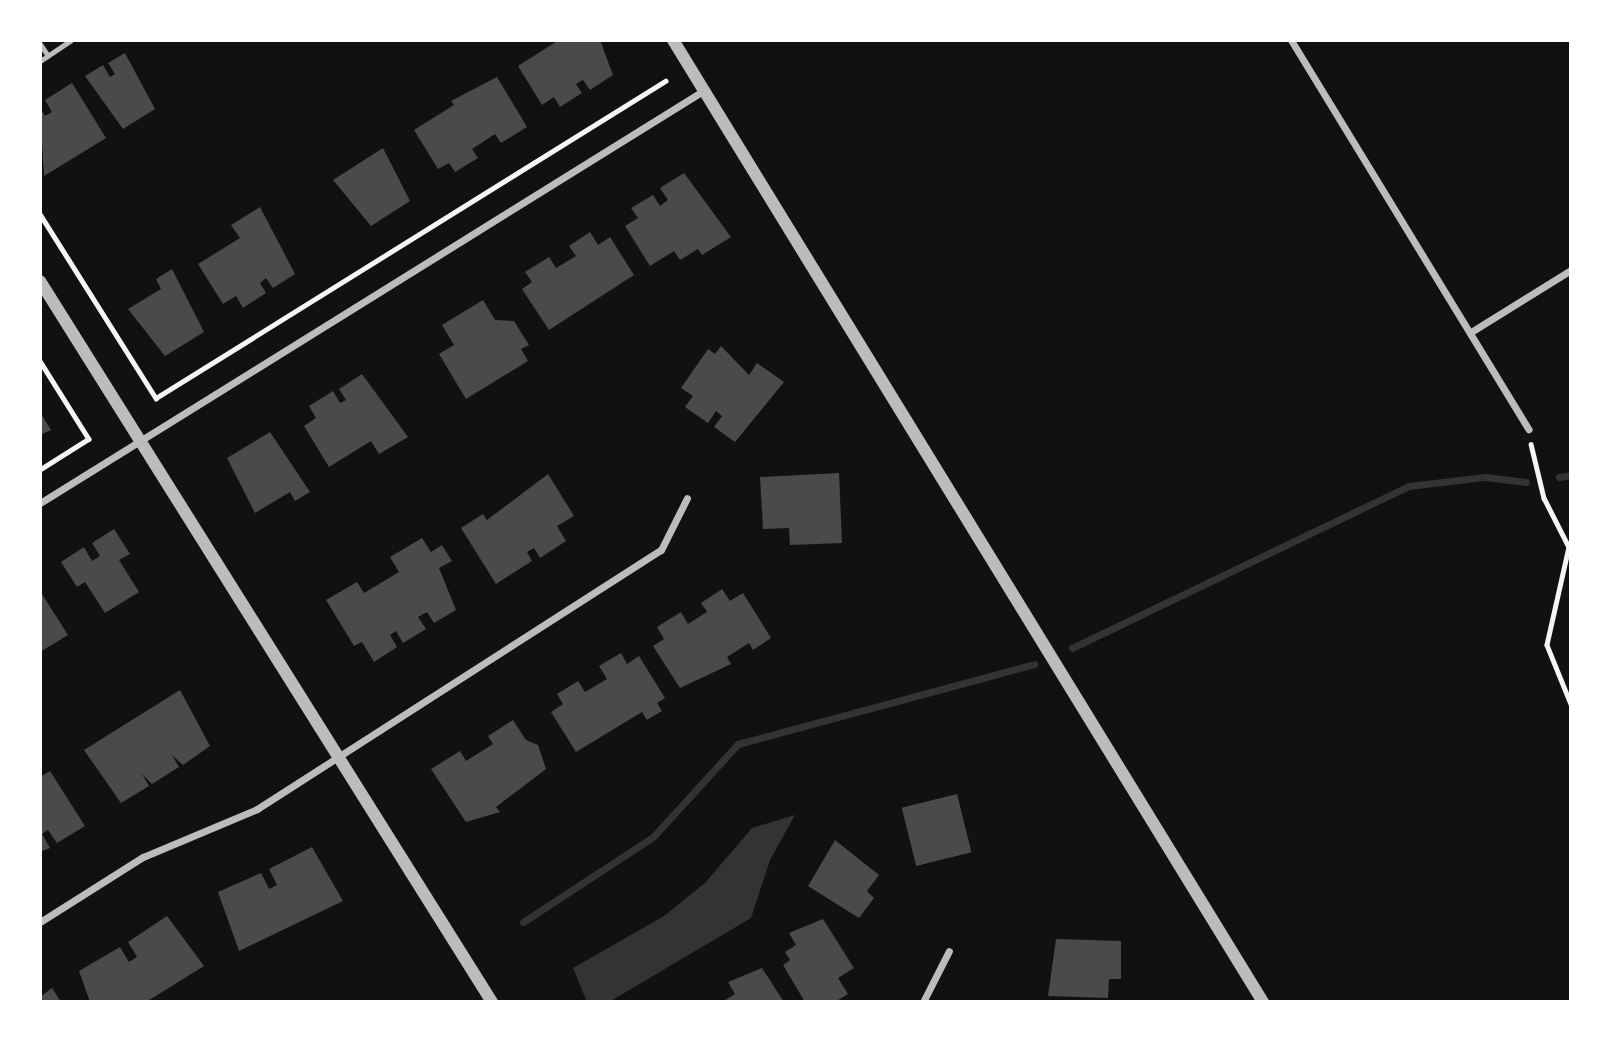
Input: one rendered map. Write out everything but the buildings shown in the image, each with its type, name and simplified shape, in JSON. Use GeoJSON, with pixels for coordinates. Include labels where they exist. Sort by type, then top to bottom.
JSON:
{"type":"FeatureCollection","features":[{"type":"Feature","properties":{"kind":"street"},"geometry":{"type":"LineString","coordinates":[[673,40],[1263,1002]]}},
{"type":"Feature","properties":{"kind":"street"},"geometry":{"type":"LineString","coordinates":[[1292,40],[1528,429]]}},
{"type":"Feature","properties":{"kind":"street"},"geometry":{"type":"LineString","coordinates":[[40,503],[703,91]]}},
{"type":"Feature","properties":{"kind":"street"},"geometry":{"type":"LineString","coordinates":[[1471,332],[1571,270]]}},
{"type":"Feature","properties":{"kind":"street"},"geometry":{"type":"LineString","coordinates":[[40,281],[341,756],[492,1002]]}},
{"type":"Feature","properties":{"kind":"street"},"geometry":{"type":"LineString","coordinates":[[40,922],[143,857],[257,809],[661,550],[687,498]]}},
{"type":"Feature","properties":{"kind":"street"},"geometry":{"type":"LineString","coordinates":[[923,1002],[949,951]]}},
{"type":"Feature","properties":{"kind":"lane"},"geometry":{"type":"LineString","coordinates":[[40,61],[71,40]]}},
{"type":"Feature","properties":{"kind":"lane"},"geometry":{"type":"LineString","coordinates":[[40,44],[48,56]]}},
{"type":"Feature","properties":{"kind":"path"},"geometry":{"type":"LineString","coordinates":[[40,214],[156,398],[665,81]]}},
{"type":"Feature","properties":{"kind":"path"},"geometry":{"type":"LineString","coordinates":[[40,361],[89,439],[40,470]]}},
{"type":"Feature","properties":{"kind":"path"},"geometry":{"type":"LineString","coordinates":[[1528,429],[1544,498],[1569,547],[1547,645],[1571,704]]}},
{"type":"Feature","properties":{"kind":"shaded area"},"geometry":{"type":"Polygon","coordinates":[[[795,815],[770,860],[751,918],[609,1002],[587,1002],[573,968],[664,916],[705,883],[752,828],[795,815]]]}},
{"type":"Feature","properties":{"kind":"waterway"},"geometry":{"type":"LineString","coordinates":[[1559,477],[1571,475]]}},
{"type":"Feature","properties":{"kind":"waterway"},"geometry":{"type":"LineString","coordinates":[[1072,648],[1409,486],[1485,477],[1526,482]]}},
{"type":"Feature","properties":{"kind":"waterway"},"geometry":{"type":"LineString","coordinates":[[523,922],[653,837],[738,744],[1034,664]]}}]}
